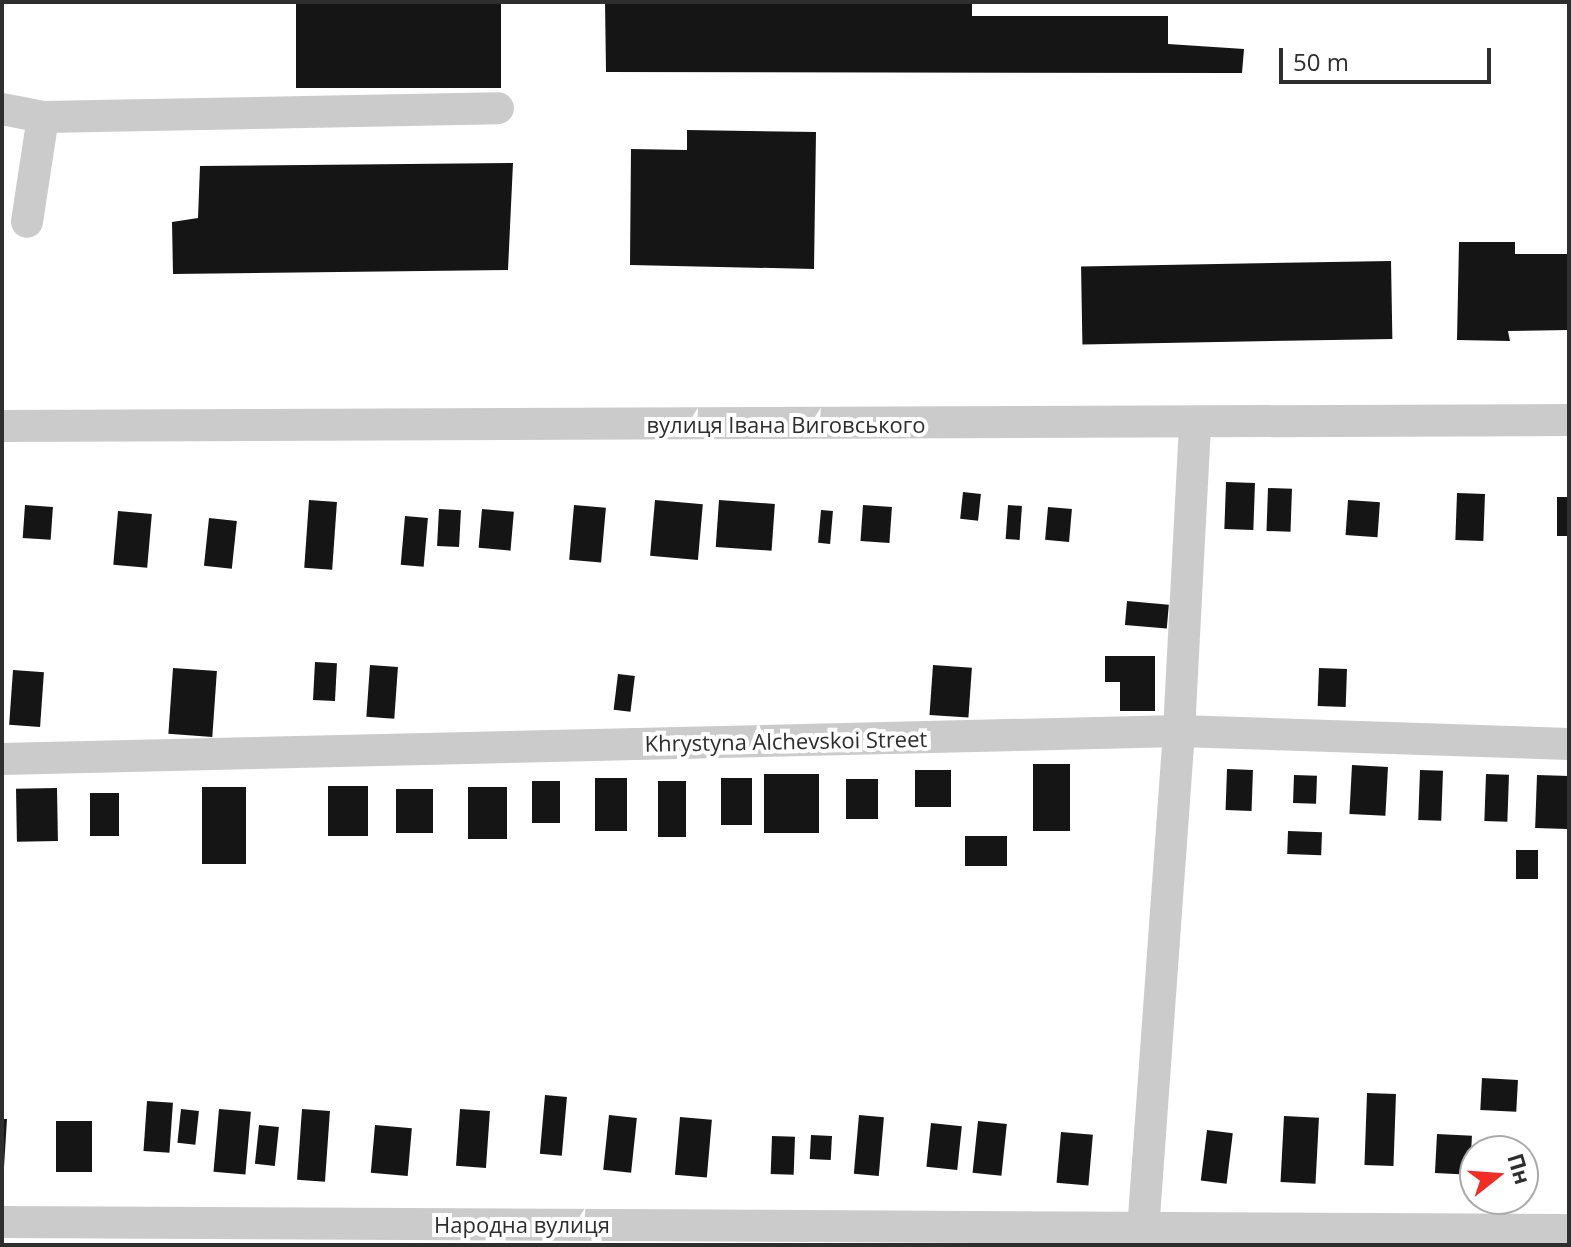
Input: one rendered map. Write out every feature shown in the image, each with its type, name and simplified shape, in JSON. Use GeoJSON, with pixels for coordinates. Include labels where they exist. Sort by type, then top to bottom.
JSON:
{"type":"FeatureCollection","features":[{"type":"Feature","properties":{"kind":"street"},"geometry":{"type":"LineString","coordinates":[[2,109],[43,117],[498,108]]}},
{"type":"Feature","properties":{"kind":"street"},"geometry":{"type":"LineString","coordinates":[[27,222],[43,117]]}},
{"type":"Feature","properties":{"kind":"street","name":"вулиця Івана Виговського"},"geometry":{"type":"LineString","coordinates":[[2,426],[1569,420]]}},
{"type":"Feature","properties":{"kind":"street"},"geometry":{"type":"LineString","coordinates":[[1143,1236],[1179,731],[1195,423]]}},
{"type":"Feature","properties":{"kind":"street","name":"Khrystyna Alchevskoi Street"},"geometry":{"type":"LineString","coordinates":[[2,759],[1179,731],[1569,744]]}},
{"type":"Feature","properties":{"kind":"street","name":"Народна вулиця"},"geometry":{"type":"LineString","coordinates":[[2,1222],[1143,1236],[1569,1230]]}},
{"type":"Feature","properties":{"kind":"building"},"geometry":{"type":"Polygon","coordinates":[[[296,2],[501,2],[501,88],[296,88],[296,2]]]}},
{"type":"Feature","properties":{"kind":"building"},"geometry":{"type":"Polygon","coordinates":[[[605,2],[972,2],[972,16],[1168,16],[1168,44],[1244,49],[1242,73],[606,72],[605,2]]]}},
{"type":"Feature","properties":{"kind":"building"},"geometry":{"type":"Polygon","coordinates":[[[687,130],[816,132],[814,269],[630,265],[631,149],[687,150],[687,130]]]}},
{"type":"Feature","properties":{"kind":"building"},"geometry":{"type":"Polygon","coordinates":[[[513,163],[508,270],[173,274],[172,222],[198,218],[200,166],[513,163]]]}},
{"type":"Feature","properties":{"kind":"building"},"geometry":{"type":"Polygon","coordinates":[[[1459,242],[1515,242],[1515,254],[1569,254],[1569,330],[1508,331],[1510,341],[1457,340],[1459,242]]]}},
{"type":"Feature","properties":{"kind":"building"},"geometry":{"type":"Polygon","coordinates":[[[1391,261],[1392,339],[1082,344],[1081,266],[1391,261]]]}},
{"type":"Feature","properties":{"kind":"building"},"geometry":{"type":"Polygon","coordinates":[[[1226,482],[1255,483],[1253,530],[1224,529],[1226,482]]]}},
{"type":"Feature","properties":{"kind":"building"},"geometry":{"type":"Polygon","coordinates":[[[1268,488],[1292,489],[1290,532],[1266,531],[1268,488]]]}},
{"type":"Feature","properties":{"kind":"building"},"geometry":{"type":"Polygon","coordinates":[[[963,492],[981,494],[978,521],[960,519],[963,492]]]}},
{"type":"Feature","properties":{"kind":"building"},"geometry":{"type":"Polygon","coordinates":[[[1457,493],[1485,494],[1483,541],[1455,540],[1457,493]]]}},
{"type":"Feature","properties":{"kind":"building"},"geometry":{"type":"Polygon","coordinates":[[[1557,497],[1569,497],[1569,536],[1557,536],[1557,497]]]}},
{"type":"Feature","properties":{"kind":"building"},"geometry":{"type":"Polygon","coordinates":[[[309,500],[337,502],[332,570],[304,568],[309,500]]]}},
{"type":"Feature","properties":{"kind":"building"},"geometry":{"type":"Polygon","coordinates":[[[655,500],[703,504],[698,560],[650,556],[655,500]]]}},
{"type":"Feature","properties":{"kind":"building"},"geometry":{"type":"Polygon","coordinates":[[[719,500],[775,504],[772,551],[716,547],[719,500]]]}},
{"type":"Feature","properties":{"kind":"building"},"geometry":{"type":"Polygon","coordinates":[[[1348,500],[1380,502],[1377,537],[1346,535],[1348,500]]]}},
{"type":"Feature","properties":{"kind":"building"},"geometry":{"type":"Polygon","coordinates":[[[25,505],[53,507],[51,540],[23,538],[25,505]]]}},
{"type":"Feature","properties":{"kind":"building"},"geometry":{"type":"Polygon","coordinates":[[[574,505],[606,508],[601,563],[569,560],[574,505]]]}},
{"type":"Feature","properties":{"kind":"building"},"geometry":{"type":"Polygon","coordinates":[[[863,505],[892,507],[889,543],[860,541],[863,505]]]}},
{"type":"Feature","properties":{"kind":"building"},"geometry":{"type":"Polygon","coordinates":[[[1008,505],[1022,506],[1020,540],[1006,539],[1008,505]]]}},
{"type":"Feature","properties":{"kind":"building"},"geometry":{"type":"Polygon","coordinates":[[[1048,507],[1072,509],[1069,542],[1045,540],[1048,507]]]}},
{"type":"Feature","properties":{"kind":"building"},"geometry":{"type":"Polygon","coordinates":[[[439,509],[461,510],[459,547],[437,546],[439,509]]]}},
{"type":"Feature","properties":{"kind":"building"},"geometry":{"type":"Polygon","coordinates":[[[482,509],[514,512],[510,551],[479,548],[482,509]]]}},
{"type":"Feature","properties":{"kind":"building"},"geometry":{"type":"Polygon","coordinates":[[[821,510],[833,511],[830,544],[818,543],[821,510]]]}},
{"type":"Feature","properties":{"kind":"building"},"geometry":{"type":"Polygon","coordinates":[[[118,511],[152,514],[147,568],[113,565],[118,511]]]}},
{"type":"Feature","properties":{"kind":"building"},"geometry":{"type":"Polygon","coordinates":[[[405,516],[428,518],[424,567],[401,565],[405,516]]]}},
{"type":"Feature","properties":{"kind":"building"},"geometry":{"type":"Polygon","coordinates":[[[209,518],[237,521],[232,569],[204,566],[209,518]]]}},
{"type":"Feature","properties":{"kind":"building"},"geometry":{"type":"Polygon","coordinates":[[[1127,601],[1169,605],[1167,629],[1125,625],[1127,601]]]}},
{"type":"Feature","properties":{"kind":"building"},"geometry":{"type":"Polygon","coordinates":[[[1105,656],[1155,656],[1155,711],[1120,711],[1120,682],[1105,682],[1105,656]]]}},
{"type":"Feature","properties":{"kind":"building"},"geometry":{"type":"Polygon","coordinates":[[[315,662],[337,663],[335,701],[313,700],[315,662]]]}},
{"type":"Feature","properties":{"kind":"building"},"geometry":{"type":"Polygon","coordinates":[[[370,665],[398,667],[394,719],[366,717],[370,665]]]}},
{"type":"Feature","properties":{"kind":"building"},"geometry":{"type":"Polygon","coordinates":[[[933,665],[972,668],[968,718],[930,715],[933,665]]]}},
{"type":"Feature","properties":{"kind":"building"},"geometry":{"type":"Polygon","coordinates":[[[173,668],[217,671],[212,737],[168,734],[173,668]]]}},
{"type":"Feature","properties":{"kind":"building"},"geometry":{"type":"Polygon","coordinates":[[[1319,668],[1347,669],[1346,707],[1318,706],[1319,668]]]}},
{"type":"Feature","properties":{"kind":"building"},"geometry":{"type":"Polygon","coordinates":[[[13,670],[44,672],[40,727],[9,725],[13,670]]]}},
{"type":"Feature","properties":{"kind":"building"},"geometry":{"type":"Polygon","coordinates":[[[618,674],[635,676],[630,712],[614,710],[618,674]]]}},
{"type":"Feature","properties":{"kind":"building"},"geometry":{"type":"Polygon","coordinates":[[[1033,764],[1070,764],[1070,831],[1033,831],[1033,764]]]}},
{"type":"Feature","properties":{"kind":"building"},"geometry":{"type":"Polygon","coordinates":[[[1352,765],[1388,767],[1385,816],[1349,814],[1352,765]]]}},
{"type":"Feature","properties":{"kind":"building"},"geometry":{"type":"Polygon","coordinates":[[[1227,769],[1253,770],[1252,811],[1226,810],[1227,769]]]}},
{"type":"Feature","properties":{"kind":"building"},"geometry":{"type":"Polygon","coordinates":[[[915,770],[951,770],[951,807],[915,807],[915,770]]]}},
{"type":"Feature","properties":{"kind":"building"},"geometry":{"type":"Polygon","coordinates":[[[1420,770],[1443,771],[1441,821],[1418,820],[1420,770]]]}},
{"type":"Feature","properties":{"kind":"building"},"geometry":{"type":"Polygon","coordinates":[[[764,774],[819,774],[819,833],[764,833],[764,774]]]}},
{"type":"Feature","properties":{"kind":"building"},"geometry":{"type":"Polygon","coordinates":[[[1486,774],[1509,775],[1507,822],[1484,821],[1486,774]]]}},
{"type":"Feature","properties":{"kind":"building"},"geometry":{"type":"Polygon","coordinates":[[[1294,775],[1317,776],[1316,804],[1293,803],[1294,775]]]}},
{"type":"Feature","properties":{"kind":"building"},"geometry":{"type":"Polygon","coordinates":[[[1537,775],[1569,776],[1567,829],[1535,828],[1537,775]]]}},
{"type":"Feature","properties":{"kind":"building"},"geometry":{"type":"Polygon","coordinates":[[[595,778],[627,778],[627,831],[595,831],[595,778]]]}},
{"type":"Feature","properties":{"kind":"building"},"geometry":{"type":"Polygon","coordinates":[[[721,778],[752,778],[752,825],[721,825],[721,778]]]}},
{"type":"Feature","properties":{"kind":"building"},"geometry":{"type":"Polygon","coordinates":[[[846,779],[878,779],[878,819],[846,819],[846,779]]]}},
{"type":"Feature","properties":{"kind":"building"},"geometry":{"type":"Polygon","coordinates":[[[532,781],[560,781],[560,823],[532,823],[532,781]]]}},
{"type":"Feature","properties":{"kind":"building"},"geometry":{"type":"Polygon","coordinates":[[[658,781],[686,781],[686,837],[658,837],[658,781]]]}},
{"type":"Feature","properties":{"kind":"building"},"geometry":{"type":"Polygon","coordinates":[[[328,786],[368,786],[368,836],[328,836],[328,786]]]}},
{"type":"Feature","properties":{"kind":"building"},"geometry":{"type":"Polygon","coordinates":[[[202,787],[246,787],[246,864],[202,864],[202,787]]]}},
{"type":"Feature","properties":{"kind":"building"},"geometry":{"type":"Polygon","coordinates":[[[468,787],[507,787],[507,839],[468,839],[468,787]]]}},
{"type":"Feature","properties":{"kind":"building"},"geometry":{"type":"Polygon","coordinates":[[[57,788],[58,841],[17,842],[16,789],[57,788]]]}},
{"type":"Feature","properties":{"kind":"building"},"geometry":{"type":"Polygon","coordinates":[[[396,789],[433,789],[433,833],[396,833],[396,789]]]}},
{"type":"Feature","properties":{"kind":"building"},"geometry":{"type":"Polygon","coordinates":[[[90,793],[119,793],[119,836],[90,836],[90,793]]]}},
{"type":"Feature","properties":{"kind":"building"},"geometry":{"type":"Polygon","coordinates":[[[1288,831],[1322,832],[1321,855],[1287,854],[1288,831]]]}},
{"type":"Feature","properties":{"kind":"building"},"geometry":{"type":"Polygon","coordinates":[[[965,836],[1007,836],[1007,866],[965,866],[965,836]]]}},
{"type":"Feature","properties":{"kind":"building"},"geometry":{"type":"Polygon","coordinates":[[[1516,850],[1538,850],[1538,879],[1516,879],[1516,850]]]}},
{"type":"Feature","properties":{"kind":"building"},"geometry":{"type":"Polygon","coordinates":[[[1482,1078],[1518,1080],[1516,1112],[1480,1110],[1482,1078]]]}},
{"type":"Feature","properties":{"kind":"building"},"geometry":{"type":"Polygon","coordinates":[[[1367,1093],[1396,1094],[1393,1166],[1364,1165],[1367,1093]]]}},
{"type":"Feature","properties":{"kind":"building"},"geometry":{"type":"Polygon","coordinates":[[[545,1095],[567,1097],[562,1156],[540,1154],[545,1095]]]}},
{"type":"Feature","properties":{"kind":"building"},"geometry":{"type":"Polygon","coordinates":[[[147,1101],[173,1103],[169,1153],[144,1151],[147,1101]]]}},
{"type":"Feature","properties":{"kind":"building"},"geometry":{"type":"Polygon","coordinates":[[[181,1109],[199,1111],[195,1145],[177,1143],[181,1109]]]}},
{"type":"Feature","properties":{"kind":"building"},"geometry":{"type":"Polygon","coordinates":[[[219,1109],[251,1112],[245,1175],[214,1172],[219,1109]]]}},
{"type":"Feature","properties":{"kind":"building"},"geometry":{"type":"Polygon","coordinates":[[[302,1109],[330,1111],[325,1182],[297,1180],[302,1109]]]}},
{"type":"Feature","properties":{"kind":"building"},"geometry":{"type":"Polygon","coordinates":[[[460,1109],[490,1111],[486,1168],[456,1166],[460,1109]]]}},
{"type":"Feature","properties":{"kind":"building"},"geometry":{"type":"Polygon","coordinates":[[[609,1115],[637,1118],[631,1173],[603,1170],[609,1115]]]}},
{"type":"Feature","properties":{"kind":"building"},"geometry":{"type":"Polygon","coordinates":[[[859,1115],[884,1117],[879,1176],[854,1174],[859,1115]]]}},
{"type":"Feature","properties":{"kind":"building"},"geometry":{"type":"Polygon","coordinates":[[[1284,1116],[1319,1118],[1315,1184],[1281,1182],[1284,1116]]]}},
{"type":"Feature","properties":{"kind":"building"},"geometry":{"type":"Polygon","coordinates":[[[680,1117],[712,1120],[707,1178],[675,1175],[680,1117]]]}},
{"type":"Feature","properties":{"kind":"building"},"geometry":{"type":"Polygon","coordinates":[[[2,1119],[7,1119],[4,1167],[2,1167],[2,1119]]]}},
{"type":"Feature","properties":{"kind":"building"},"geometry":{"type":"Polygon","coordinates":[[[56,1121],[92,1121],[92,1172],[56,1172],[56,1121]]]}},
{"type":"Feature","properties":{"kind":"building"},"geometry":{"type":"Polygon","coordinates":[[[978,1121],[1007,1124],[1001,1176],[973,1173],[978,1121]]]}},
{"type":"Feature","properties":{"kind":"building"},"geometry":{"type":"Polygon","coordinates":[[[931,1123],[962,1126],[957,1170],[926,1167],[931,1123]]]}},
{"type":"Feature","properties":{"kind":"building"},"geometry":{"type":"Polygon","coordinates":[[[259,1125],[279,1127],[275,1166],[255,1164],[259,1125]]]}},
{"type":"Feature","properties":{"kind":"building"},"geometry":{"type":"Polygon","coordinates":[[[375,1125],[412,1128],[408,1176],[371,1173],[375,1125]]]}},
{"type":"Feature","properties":{"kind":"building"},"geometry":{"type":"Polygon","coordinates":[[[1207,1130],[1233,1133],[1227,1184],[1201,1181],[1207,1130]]]}},
{"type":"Feature","properties":{"kind":"building"},"geometry":{"type":"Polygon","coordinates":[[[1061,1132],[1093,1135],[1088,1186],[1057,1183],[1061,1132]]]}},
{"type":"Feature","properties":{"kind":"building"},"geometry":{"type":"Polygon","coordinates":[[[1437,1134],[1459,1135],[1459,1174],[1435,1173],[1437,1134]]]}},
{"type":"Feature","properties":{"kind":"building"},"geometry":{"type":"Polygon","coordinates":[[[811,1135],[832,1136],[831,1160],[810,1159],[811,1135]]]}},
{"type":"Feature","properties":{"kind":"building"},"geometry":{"type":"Polygon","coordinates":[[[772,1136],[795,1137],[794,1175],[771,1174],[772,1136]]]}}]}
